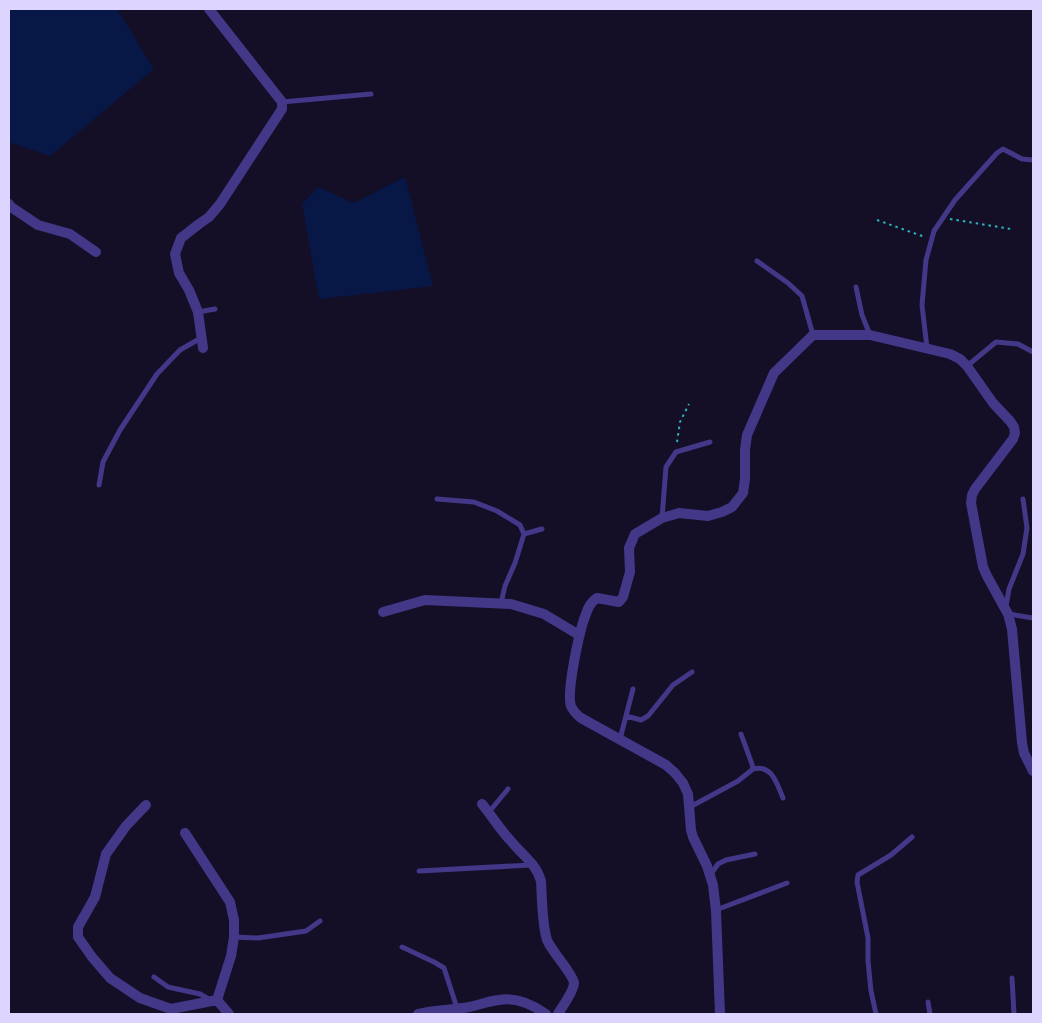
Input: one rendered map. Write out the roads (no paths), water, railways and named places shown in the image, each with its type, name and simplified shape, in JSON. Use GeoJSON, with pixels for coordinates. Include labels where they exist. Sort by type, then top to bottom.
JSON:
{"type":"FeatureCollection","features":[{"type":"Feature","properties":{"kind":"street"},"geometry":{"type":"LineString","coordinates":[[202,343],[198,312],[189,290],[179,273],[174,254],[181,238],[208,217],[220,204],[282,108],[282,102],[209,9]]}},
{"type":"Feature","properties":{"kind":"street"},"geometry":{"type":"LineString","coordinates":[[9,204],[38,225],[70,234],[96,252]]}},
{"type":"Feature","properties":{"kind":"street"},"geometry":{"type":"LineString","coordinates":[[720,1014],[716,911],[713,885],[691,830],[690,807],[686,788],[675,773],[666,765],[575,713],[571,706],[570,688],[579,635],[586,614],[592,601],[597,598],[618,602],[623,597],[630,572],[629,548],[635,534],[662,518],[679,513],[708,516],[732,507],[743,493],[745,480],[744,450],[747,435],[774,373],[813,335],[870,334],[950,354],[960,359],[967,366],[993,403],[1014,426],[1015,433],[1013,439],[972,495],[971,503],[983,567],[986,576],[1007,612],[1012,629],[1022,743],[1024,753],[1033,771]]}},
{"type":"Feature","properties":{"kind":"street"},"geometry":{"type":"LineString","coordinates":[[383,612],[425,600],[511,604],[544,614],[579,635]]}},
{"type":"Feature","properties":{"kind":"street"},"geometry":{"type":"LineString","coordinates":[[146,805],[126,826],[106,854],[95,897],[78,928],[78,937],[110,978],[140,998],[171,1008],[215,1000]]}},
{"type":"Feature","properties":{"kind":"street"},"geometry":{"type":"LineString","coordinates":[[485,808],[510,841],[534,865],[539,873],[546,938],[551,949],[574,983],[558,1014]]}},
{"type":"Feature","properties":{"kind":"street"},"geometry":{"type":"LineString","coordinates":[[185,833],[230,902],[234,920],[231,956],[215,1000]]}},
{"type":"Feature","properties":{"kind":"street"},"geometry":{"type":"LineString","coordinates":[[418,1014],[469,1007],[500,999],[510,999],[536,1007],[544,1014]]}},
{"type":"Feature","properties":{"kind":"street"},"geometry":{"type":"LineString","coordinates":[[215,1000],[229,1014]]}},
{"type":"Feature","properties":{"kind":"lane"},"geometry":{"type":"LineString","coordinates":[[282,102],[371,94]]}},
{"type":"Feature","properties":{"kind":"lane"},"geometry":{"type":"LineString","coordinates":[[927,348],[922,305],[926,260],[934,231],[955,200],[997,153],[1003,149],[1022,159],[1033,160]]}},
{"type":"Feature","properties":{"kind":"lane"},"geometry":{"type":"LineString","coordinates":[[757,261],[788,283],[802,296],[813,335]]}},
{"type":"Feature","properties":{"kind":"lane"},"geometry":{"type":"LineString","coordinates":[[856,287],[862,315],[870,334]]}},
{"type":"Feature","properties":{"kind":"lane"},"geometry":{"type":"LineString","coordinates":[[198,312],[215,309]]}},
{"type":"Feature","properties":{"kind":"lane"},"geometry":{"type":"LineString","coordinates":[[967,366],[996,342],[1018,344],[1033,352]]}},
{"type":"Feature","properties":{"kind":"lane"},"geometry":{"type":"LineString","coordinates":[[99,485],[103,462],[120,430],[157,374],[180,350],[202,343]]}},
{"type":"Feature","properties":{"kind":"lane"},"geometry":{"type":"LineString","coordinates":[[662,518],[666,467],[676,452],[710,442]]}},
{"type":"Feature","properties":{"kind":"lane"},"geometry":{"type":"LineString","coordinates":[[437,498],[474,502],[498,511],[520,525],[524,534],[505,586],[501,604]]}},
{"type":"Feature","properties":{"kind":"lane"},"geometry":{"type":"LineString","coordinates":[[1023,499],[1027,528],[1024,554],[1009,589],[1007,612],[1033,618]]}},
{"type":"Feature","properties":{"kind":"lane"},"geometry":{"type":"LineString","coordinates":[[524,534],[542,529]]}},
{"type":"Feature","properties":{"kind":"lane"},"geometry":{"type":"LineString","coordinates":[[626,716],[641,720],[648,716],[674,685],[692,672]]}},
{"type":"Feature","properties":{"kind":"lane"},"geometry":{"type":"LineString","coordinates":[[620,740],[633,689]]}},
{"type":"Feature","properties":{"kind":"lane"},"geometry":{"type":"LineString","coordinates":[[741,734],[753,769]]}},
{"type":"Feature","properties":{"kind":"lane"},"geometry":{"type":"LineString","coordinates":[[690,807],[738,781],[753,769],[760,767],[768,771],[776,780],[783,798]]}},
{"type":"Feature","properties":{"kind":"lane"},"geometry":{"type":"LineString","coordinates":[[485,808],[508,789]]}},
{"type":"Feature","properties":{"kind":"lane"},"geometry":{"type":"LineString","coordinates":[[876,1014],[871,992],[868,938],[857,882],[858,875],[891,855],[912,837]]}},
{"type":"Feature","properties":{"kind":"lane"},"geometry":{"type":"LineString","coordinates":[[710,874],[718,864],[726,860],[755,854]]}},
{"type":"Feature","properties":{"kind":"lane"},"geometry":{"type":"LineString","coordinates":[[419,871],[534,865]]}},
{"type":"Feature","properties":{"kind":"lane"},"geometry":{"type":"LineString","coordinates":[[716,911],[787,883]]}},
{"type":"Feature","properties":{"kind":"lane"},"geometry":{"type":"LineString","coordinates":[[234,937],[258,938],[306,931],[320,921]]}},
{"type":"Feature","properties":{"kind":"lane"},"geometry":{"type":"LineString","coordinates":[[402,946],[444,968],[457,1008]]}},
{"type":"Feature","properties":{"kind":"lane"},"geometry":{"type":"LineString","coordinates":[[154,977],[168,987],[200,994],[215,1000]]}},
{"type":"Feature","properties":{"kind":"lane"},"geometry":{"type":"LineString","coordinates":[[1012,978],[1014,1014]]}},
{"type":"Feature","properties":{"kind":"lane"},"geometry":{"type":"LineString","coordinates":[[928,1002],[930,1014]]}},
{"type":"Feature","properties":{"kind":"water"},"geometry":{"type":"Polygon","coordinates":[[[9,9],[117,9],[154,69],[50,156],[9,142],[9,9]]]}},
{"type":"Feature","properties":{"kind":"water"},"geometry":{"type":"Polygon","coordinates":[[[405,177],[433,286],[319,299],[302,204],[318,187],[354,203],[405,177]]]}}]}
